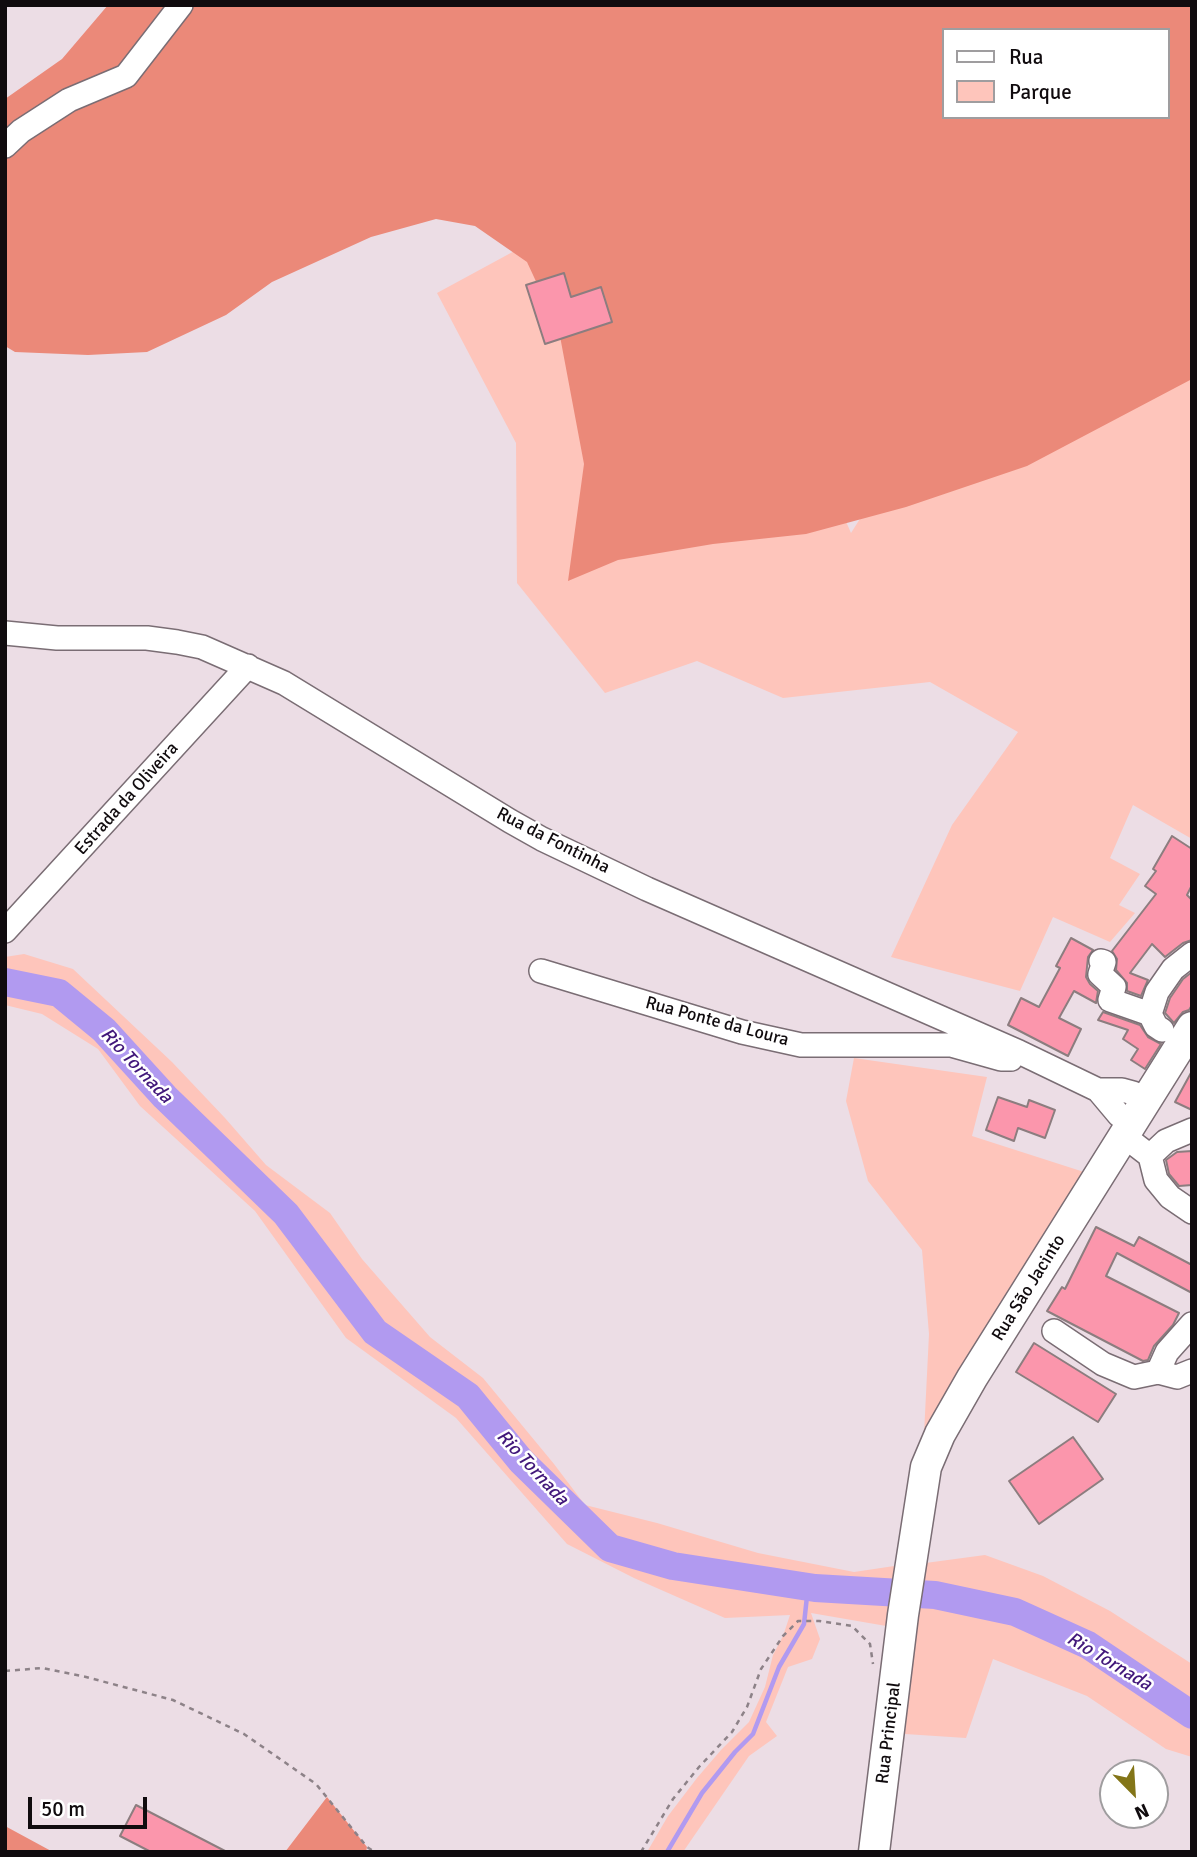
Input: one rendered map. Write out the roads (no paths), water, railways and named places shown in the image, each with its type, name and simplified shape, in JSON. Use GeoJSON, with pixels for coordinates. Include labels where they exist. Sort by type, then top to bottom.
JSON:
{"type":"FeatureCollection","features":[{"type":"Feature","properties":{"kind":"main road","name":"Rua São Jacinto"},"geometry":{"type":"LineString","coordinates":[[903,1615],[926,1467],[940,1434],[972,1378],[1134,1120],[1170,1041],[1192,1027]]}},
{"type":"Feature","properties":{"kind":"main road","name":"Rua Principal"},"geometry":{"type":"LineString","coordinates":[[874,1852],[903,1615]]}},
{"type":"Feature","properties":{"kind":"street"},"geometry":{"type":"LineString","coordinates":[[5,146],[21,131],[69,100],[127,76],[181,5]]}},
{"type":"Feature","properties":{"kind":"street","name":"Rua da Fontinha"},"geometry":{"type":"LineString","coordinates":[[5,633],[57,638],[117,637],[177,642],[202,647],[247,666],[284,683],[542,839],[660,895],[1019,1052],[1098,1090],[1133,1093],[1134,1120]]}},
{"type":"Feature","properties":{"kind":"street","name":"Estrada da Oliveira"},"geometry":{"type":"LineString","coordinates":[[5,931],[247,666]]}},
{"type":"Feature","properties":{"kind":"street"},"geometry":{"type":"LineString","coordinates":[[1170,1041],[1157,992],[1173,969],[1192,954]]}},
{"type":"Feature","properties":{"kind":"street"},"geometry":{"type":"LineString","coordinates":[[1101,961],[1104,962],[1100,974],[1114,987],[1110,1000],[1170,1041]]}},
{"type":"Feature","properties":{"kind":"street","name":"Rua Ponte da Loura"},"geometry":{"type":"LineString","coordinates":[[541,971],[742,1032],[801,1045],[951,1045],[1001,1059],[1012,1059],[1019,1052]]}},
{"type":"Feature","properties":{"kind":"street"},"geometry":{"type":"LineString","coordinates":[[1134,1120],[1150,1156],[1156,1180],[1170,1197],[1192,1212]]}},
{"type":"Feature","properties":{"kind":"street"},"geometry":{"type":"LineString","coordinates":[[1150,1156],[1166,1141],[1192,1130]]}},
{"type":"Feature","properties":{"kind":"street"},"geometry":{"type":"LineString","coordinates":[[1157,1372],[1167,1352],[1192,1324]]}},
{"type":"Feature","properties":{"kind":"street"},"geometry":{"type":"LineString","coordinates":[[1054,1331],[1103,1364],[1134,1377],[1157,1372],[1177,1377],[1192,1370]]}},
{"type":"Feature","properties":{"kind":"waterway","name":"Rio Tornada"},"geometry":{"type":"LineString","coordinates":[[5,982],[59,993],[104,1030],[165,1097],[286,1214],[375,1332],[468,1396],[521,1461],[610,1548],[673,1566],[815,1588],[935,1595],[1015,1612],[1088,1645],[1192,1715]]}},
{"type":"Feature","properties":{"kind":"waterway"},"geometry":{"type":"LineString","coordinates":[[667,1852],[702,1793],[753,1734],[779,1667],[804,1624],[808,1587]]}}]}
